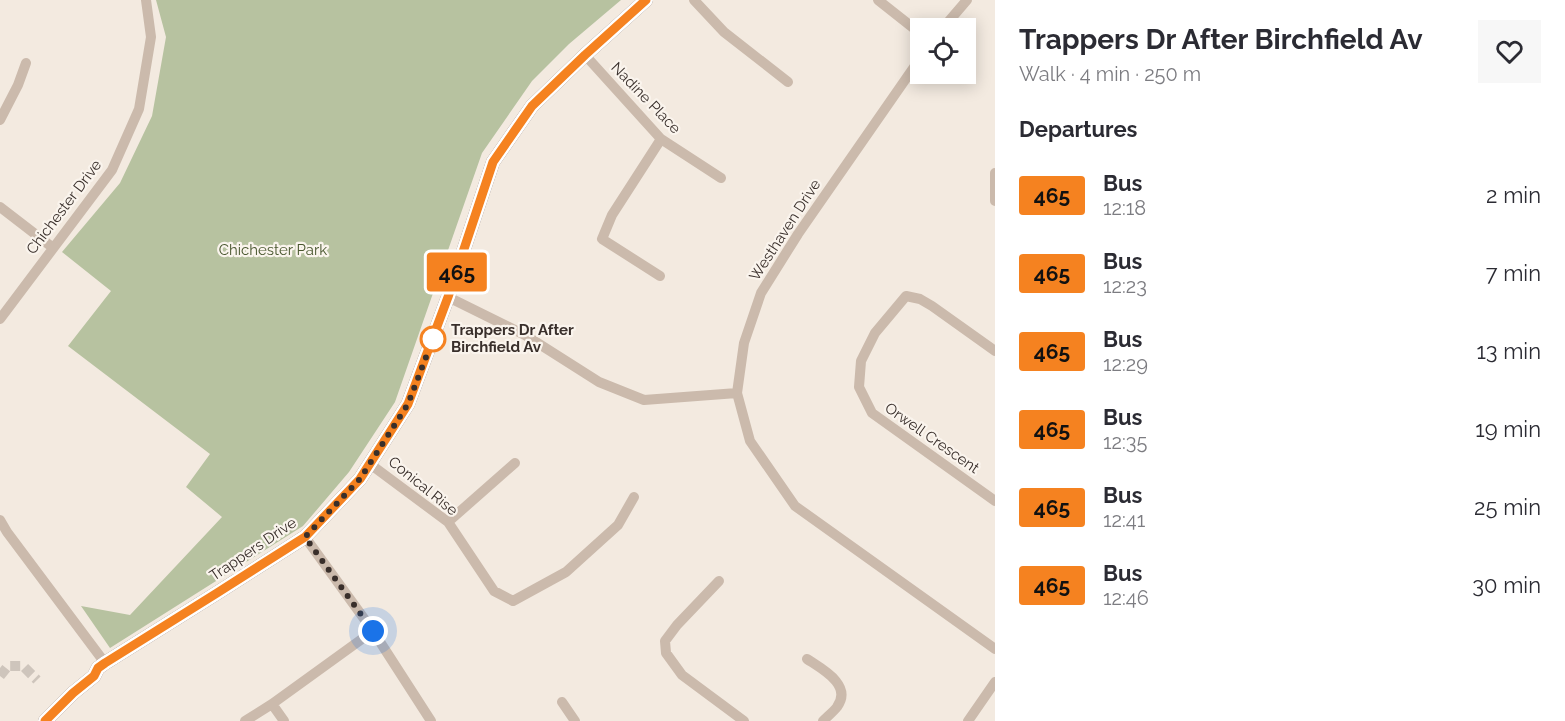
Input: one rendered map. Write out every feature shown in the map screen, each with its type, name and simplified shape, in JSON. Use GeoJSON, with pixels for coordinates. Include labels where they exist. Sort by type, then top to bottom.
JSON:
{"type":"FeatureCollection","features":[{"type":"Feature","properties":{"kind":"main road","name":"Trappers Drive"},"geometry":{"type":"LineString","coordinates":[[35,721],[89,670],[101,665],[305,537],[360,479],[408,404],[448,297],[493,162],[532,106],[646,0]]}},
{"type":"Feature","properties":{"kind":"main road","name":"Trappers Drive"},"geometry":{"type":"LineString","coordinates":[[45,721],[94,676],[101,665]]}},
{"type":"Feature","properties":{"kind":"street","name":"Chichester Drive"},"geometry":{"type":"LineString","coordinates":[[0,319],[112,170],[139,109],[151,38],[146,0]]}},
{"type":"Feature","properties":{"kind":"street"},"geometry":{"type":"LineString","coordinates":[[694,0],[724,32],[788,82]]}},
{"type":"Feature","properties":{"kind":"street"},"geometry":{"type":"LineString","coordinates":[[878,0],[910,25]]}},
{"type":"Feature","properties":{"kind":"street"},"geometry":{"type":"LineString","coordinates":[[952,18],[967,0]]}},
{"type":"Feature","properties":{"kind":"street","name":"Nadine Place"},"geometry":{"type":"LineString","coordinates":[[585,55],[661,139],[720,178]]}},
{"type":"Feature","properties":{"kind":"street"},"geometry":{"type":"LineString","coordinates":[[0,120],[18,85],[26,63]]}},
{"type":"Feature","properties":{"kind":"street","name":"Westhaven Drive"},"geometry":{"type":"LineString","coordinates":[[910,73],[798,234],[761,293],[744,343],[737,393],[750,441],[795,506],[995,649]]}},
{"type":"Feature","properties":{"kind":"street"},"geometry":{"type":"LineString","coordinates":[[660,276],[602,238],[612,215],[661,139]]}},
{"type":"Feature","properties":{"kind":"street"},"geometry":{"type":"LineString","coordinates":[[995,173],[995,201]]}},
{"type":"Feature","properties":{"kind":"street"},"geometry":{"type":"LineString","coordinates":[[0,207],[52,247]]}},
{"type":"Feature","properties":{"kind":"street","name":"Orwell Crescent"},"geometry":{"type":"LineString","coordinates":[[995,351],[932,306],[920,299],[906,296],[875,333],[861,362],[859,387],[872,413],[995,501]]}},
{"type":"Feature","properties":{"kind":"street"},"geometry":{"type":"LineString","coordinates":[[448,297],[525,335],[599,382],[644,400],[737,393]]}},
{"type":"Feature","properties":{"kind":"street"},"geometry":{"type":"LineString","coordinates":[[448,522],[515,463]]}},
{"type":"Feature","properties":{"kind":"street","name":"Conical Rise"},"geometry":{"type":"LineString","coordinates":[[370,464],[448,522],[494,591],[513,600],[566,572],[618,525],[634,497]]}},
{"type":"Feature","properties":{"kind":"street"},"geometry":{"type":"LineString","coordinates":[[0,520],[101,665]]}},
{"type":"Feature","properties":{"kind":"street"},"geometry":{"type":"LineString","coordinates":[[305,537],[373,631],[431,721]]}},
{"type":"Feature","properties":{"kind":"street"},"geometry":{"type":"LineString","coordinates":[[719,581],[665,641],[666,653],[682,675],[744,721]]}},
{"type":"Feature","properties":{"kind":"street"},"geometry":{"type":"LineString","coordinates":[[245,721],[373,631]]}},
{"type":"Feature","properties":{"kind":"street"},"geometry":{"type":"LineString","coordinates":[[807,659],[831,675],[840,685],[839,705],[823,721]]}},
{"type":"Feature","properties":{"kind":"street"},"geometry":{"type":"LineString","coordinates":[[968,721],[995,682]]}},
{"type":"Feature","properties":{"kind":"street"},"geometry":{"type":"LineString","coordinates":[[562,702],[575,721]]}},
{"type":"Feature","properties":{"kind":"street"},"geometry":{"type":"LineString","coordinates":[[272,704],[284,721]]}},
{"type":"Feature","properties":{"kind":"green space","name":"Chichester Park"},"geometry":{"type":"Polygon","coordinates":[[[156,0],[621,0],[569,44],[532,81],[482,153],[395,402],[349,472],[303,526],[110,648],[81,606],[130,615],[222,517],[186,487],[210,454],[68,346],[111,291],[62,252],[120,183],[152,116],[166,37],[156,0]]]}},
{"type":"Feature","properties":{"kind":"tunnel"},"geometry":{"type":"LineString","coordinates":[[0,676],[8,666],[23,666],[37,680]]}},
{"type":"Feature","properties":{"kind":"bus line","name":"465"},"geometry":{"type":"LineString","coordinates":[[45,721],[105,663],[305,537],[360,479],[408,404],[448,297],[493,162],[532,106],[646,0]]}},
{"type":"Feature","properties":{"kind":"place","name":"Trappers Dr After Birchfield Av"},"geometry":{"type":"Point","coordinates":[433,339]}},
{"type":"Feature","properties":{"kind":"route"},"geometry":{"type":"LineString","coordinates":[[373,631],[305,537],[360,479],[408,404],[433,339]]}}]}
